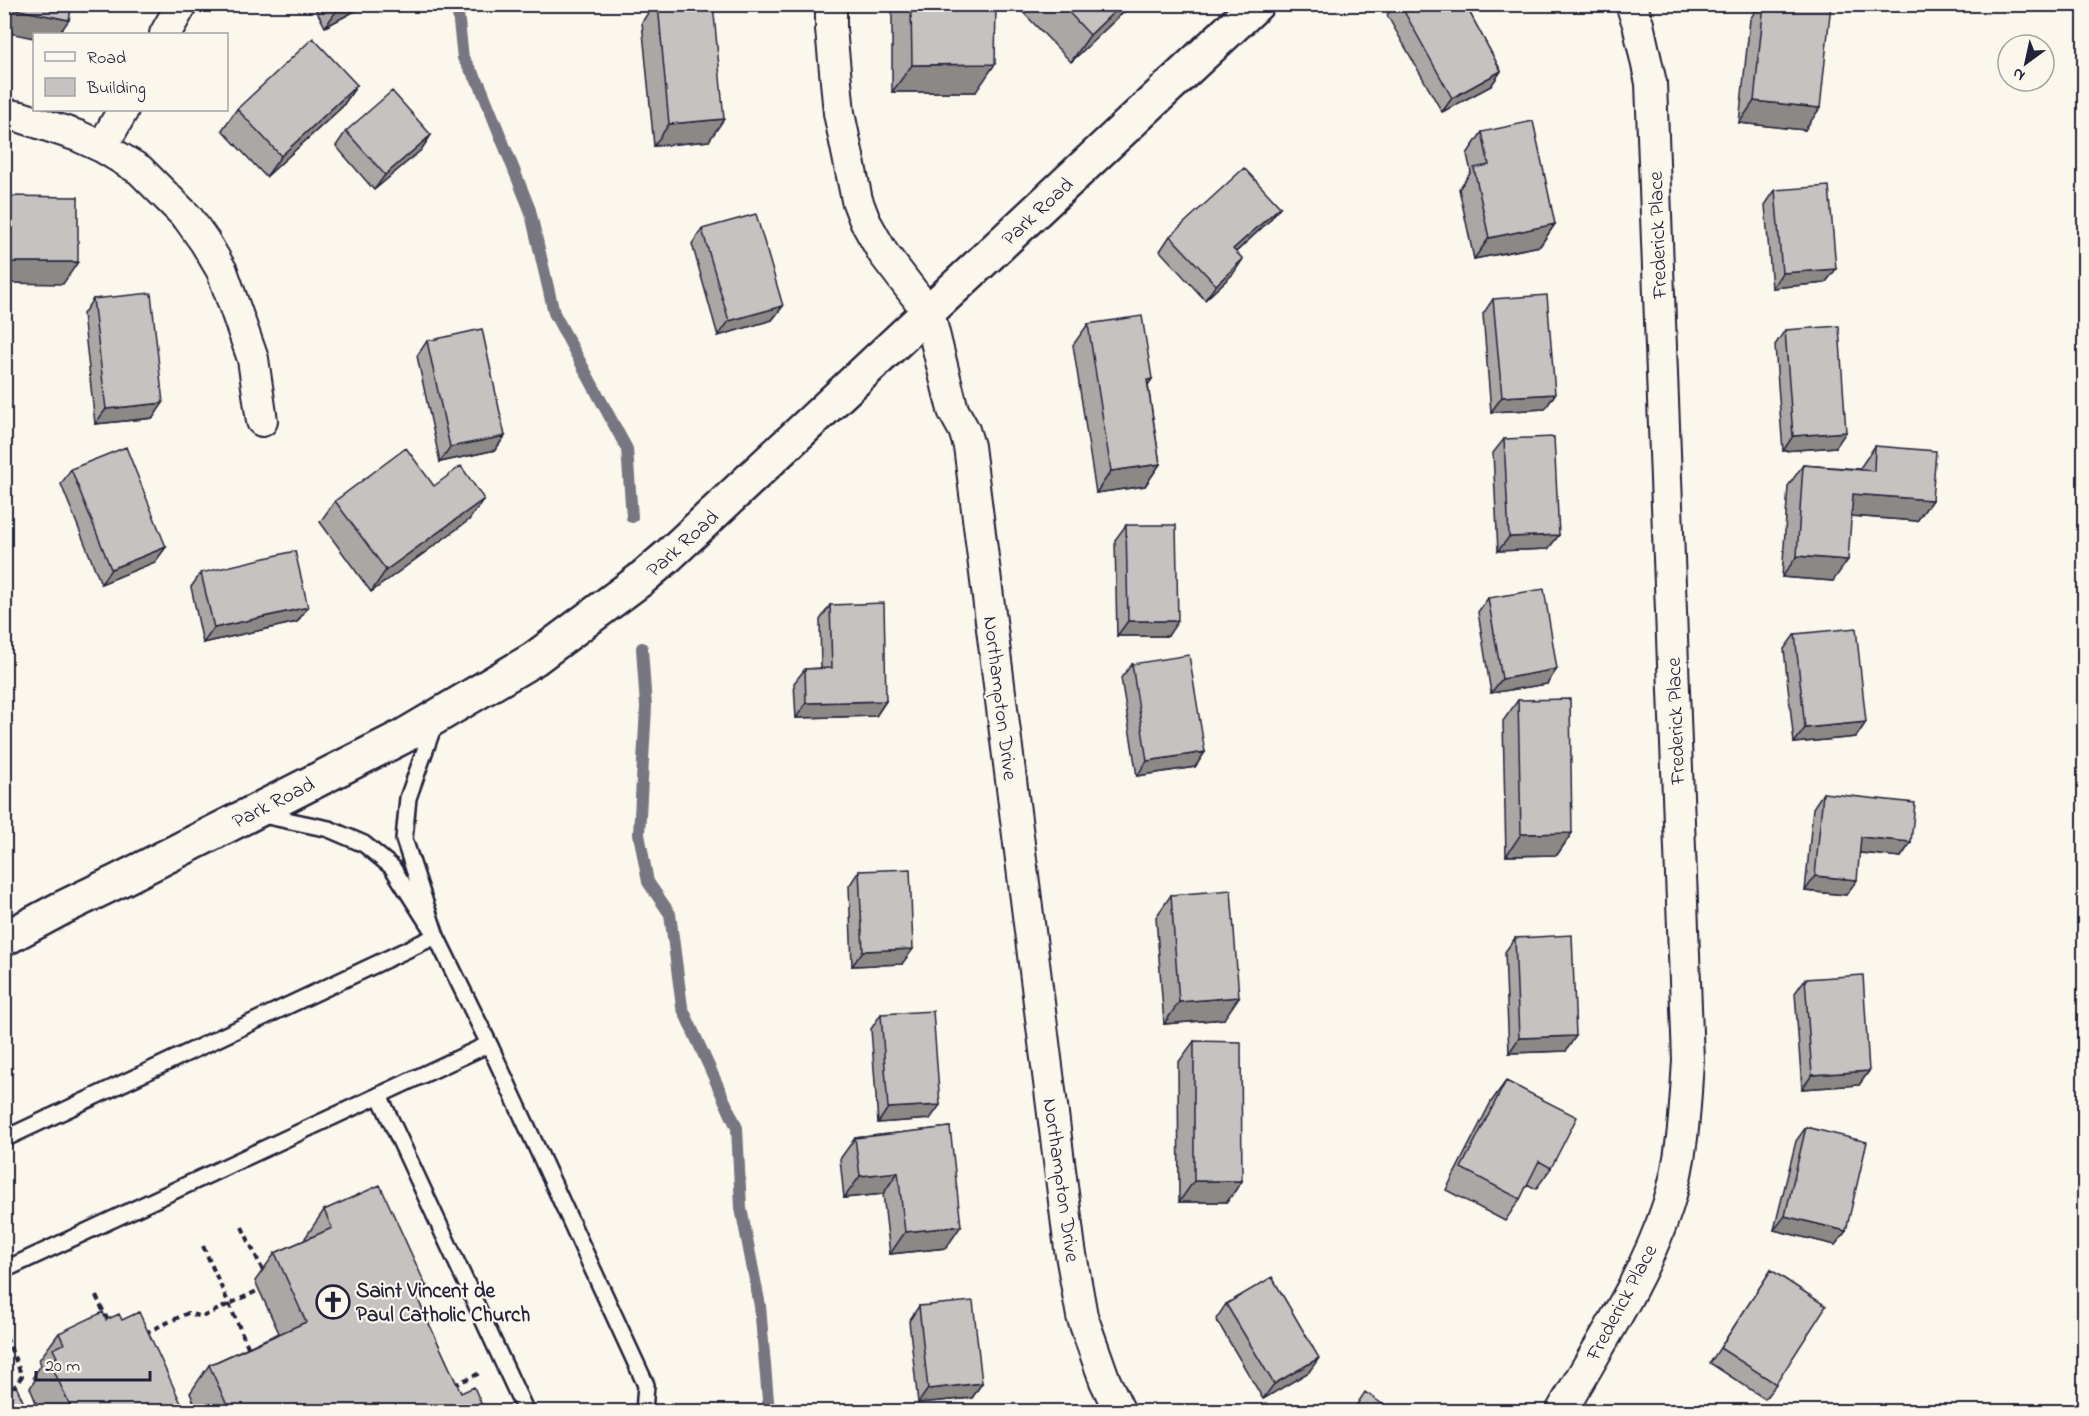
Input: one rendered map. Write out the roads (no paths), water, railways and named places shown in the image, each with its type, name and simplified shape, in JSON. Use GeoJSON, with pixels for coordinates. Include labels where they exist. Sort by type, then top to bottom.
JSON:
{"type":"FeatureCollection","features":[{"type":"Feature","properties":{"kind":"main road","name":"Park Road"},"geometry":{"type":"LineString","coordinates":[[4,939],[402,737],[534,659],[640,580],[929,313],[1257,4]]}},
{"type":"Feature","properties":{"kind":"street"},"geometry":{"type":"LineString","coordinates":[[166,33],[182,4]]}},
{"type":"Feature","properties":{"kind":"street","name":"Northampton Drive"},"geometry":{"type":"LineString","coordinates":[[831,4],[831,29],[839,113],[857,201],[883,253],[929,313],[952,410],[964,430],[969,446],[1070,1249],[1082,1316],[1105,1381],[1120,1412]]}},
{"type":"Feature","properties":{"kind":"street","name":"Frederick Place"},"geometry":{"type":"LineString","coordinates":[[1561,1412],[1642,1271],[1669,1204],[1684,1133],[1688,1060],[1651,83],[1638,24],[1631,4]]}},
{"type":"Feature","properties":{"kind":"street"},"geometry":{"type":"LineString","coordinates":[[102,147],[122,111]]}},
{"type":"Feature","properties":{"kind":"street"},"geometry":{"type":"LineString","coordinates":[[4,114],[21,117],[78,136],[102,147],[140,170],[188,218],[222,271],[253,359],[262,421]]}},
{"type":"Feature","properties":{"kind":"lane"},"geometry":{"type":"LineString","coordinates":[[436,716],[408,798],[404,839],[436,936]]}},
{"type":"Feature","properties":{"kind":"lane"},"geometry":{"type":"LineString","coordinates":[[252,813],[329,829],[364,844],[392,867],[436,936],[489,1044],[646,1385],[644,1412]]}},
{"type":"Feature","properties":{"kind":"lane"},"geometry":{"type":"LineString","coordinates":[[4,1139],[436,936]]}},
{"type":"Feature","properties":{"kind":"lane"},"geometry":{"type":"LineString","coordinates":[[4,1270],[489,1044]]}},
{"type":"Feature","properties":{"kind":"lane"},"geometry":{"type":"LineString","coordinates":[[379,1095],[526,1412]]}},
{"type":"Feature","properties":{"kind":"waterway"},"geometry":{"type":"LineString","coordinates":[[457,4],[463,58],[480,85],[530,210],[554,313],[627,449],[632,517]]}},
{"type":"Feature","properties":{"kind":"waterway"},"geometry":{"type":"LineString","coordinates":[[642,648],[646,707],[639,834],[648,882],[670,914],[682,1007],[737,1128],[741,1208],[760,1306],[769,1412]]}},
{"type":"Feature","properties":{"kind":"place","name":"Saint Vincent de Paul Catholic Church"},"geometry":{"type":"Point","coordinates":[333,1302]}}]}
